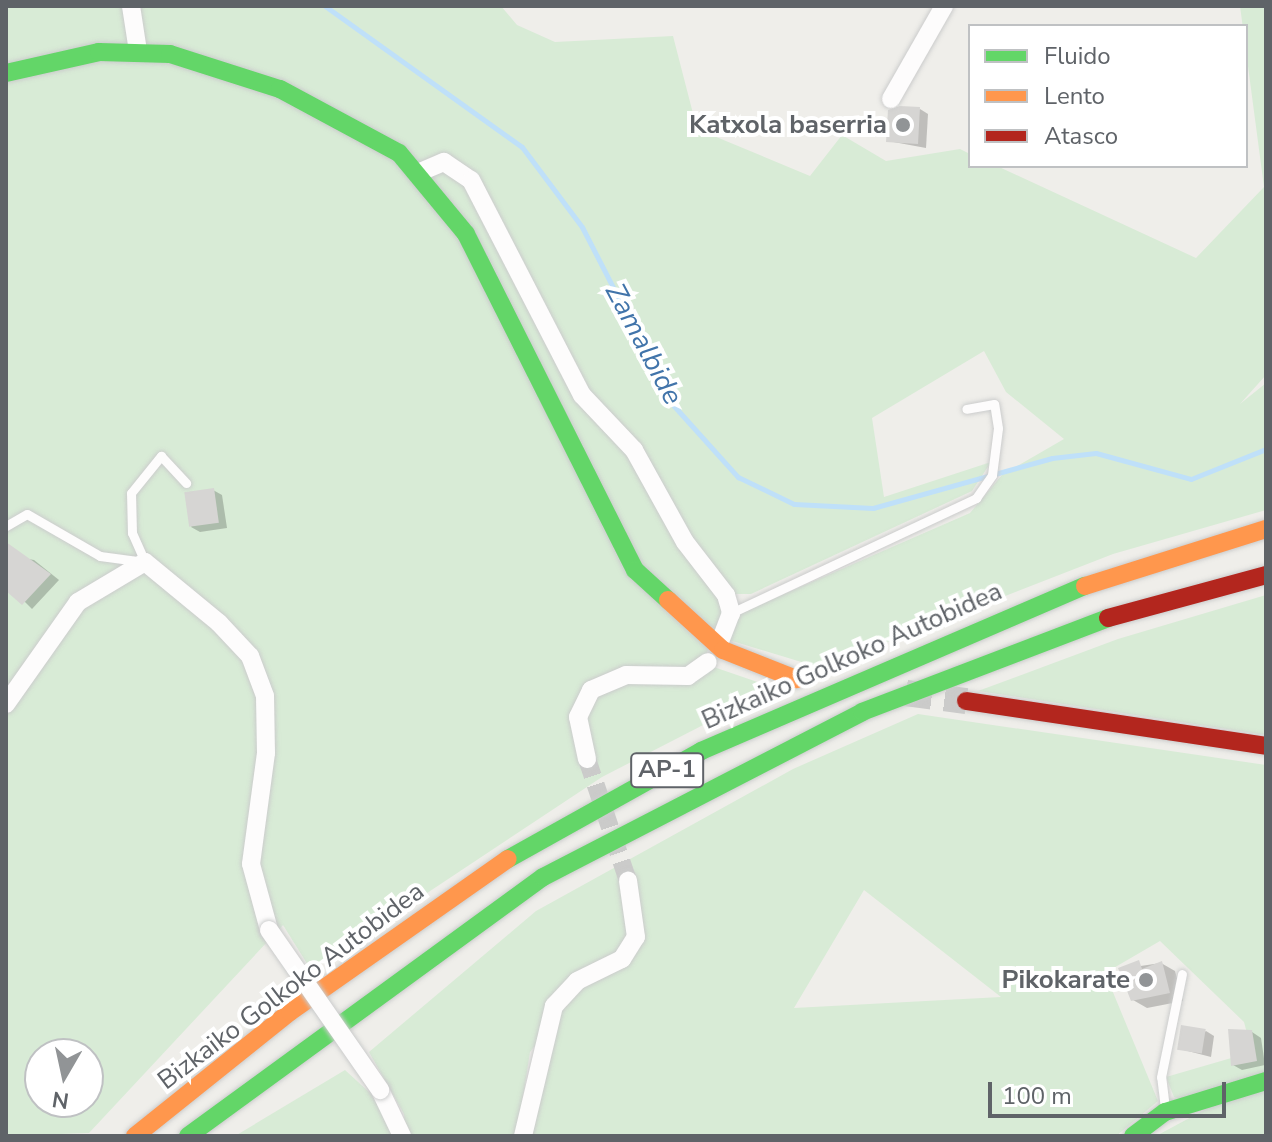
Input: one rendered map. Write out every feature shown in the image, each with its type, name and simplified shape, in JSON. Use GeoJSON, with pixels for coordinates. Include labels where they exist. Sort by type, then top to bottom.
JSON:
{"type":"FeatureCollection","features":[{"type":"Feature","properties":{"kind":"main road"},"geometry":{"type":"LineString","coordinates":[[6,73],[69,56],[138,51],[218,66],[280,89],[355,125],[420,172],[472,246],[635,570],[723,650],[796,679]]}},
{"type":"Feature","properties":{"kind":"main road","name":"Bizkaiko Golkoko Autobidea"},"geometry":{"type":"LineString","coordinates":[[135,1136],[290,1012],[530,844],[701,751],[1015,612],[1175,552],[1266,529]]}},
{"type":"Feature","properties":{"kind":"main road","name":"AP-1"},"geometry":{"type":"LineString","coordinates":[[188,1136],[311,1039],[543,877],[721,782],[862,712],[1029,645],[1187,591],[1266,575]]}},
{"type":"Feature","properties":{"kind":"main road"},"geometry":{"type":"LineString","coordinates":[[966,701],[1266,746]]}},
{"type":"Feature","properties":{"kind":"main road"},"geometry":{"type":"LineString","coordinates":[[1133,1136],[1165,1112],[1266,1081]]}},
{"type":"Feature","properties":{"kind":"street"},"geometry":{"type":"LineString","coordinates":[[131,6],[138,51]]}},
{"type":"Feature","properties":{"kind":"street"},"geometry":{"type":"LineString","coordinates":[[891,99],[944,6]]}},
{"type":"Feature","properties":{"kind":"street"},"geometry":{"type":"LineString","coordinates":[[420,172],[444,162],[471,180],[582,395],[634,450],[731,613],[721,639]]}},
{"type":"Feature","properties":{"kind":"street"},"geometry":{"type":"LineString","coordinates":[[6,704],[78,602],[145,562],[238,642],[259,674],[268,721],[251,864],[269,930],[380,1090],[402,1136]]}},
{"type":"Feature","properties":{"kind":"street"},"geometry":{"type":"LineString","coordinates":[[587,759],[578,717],[591,690],[626,675],[688,676],[708,662]]}},
{"type":"Feature","properties":{"kind":"street"},"geometry":{"type":"LineString","coordinates":[[523,1136],[554,1006],[577,981],[622,959],[636,937],[628,881]]}},
{"type":"Feature","properties":{"kind":"lane"},"geometry":{"type":"LineString","coordinates":[[731,613],[976,498],[992,475],[998,428],[994,404],[966,409]]}},
{"type":"Feature","properties":{"kind":"lane"},"geometry":{"type":"LineString","coordinates":[[145,562],[132,533],[131,493],[161,456],[186,483]]}},
{"type":"Feature","properties":{"kind":"lane"},"geometry":{"type":"LineString","coordinates":[[6,526],[27,514],[100,556],[145,562]]}},
{"type":"Feature","properties":{"kind":"lane"},"geometry":{"type":"LineString","coordinates":[[1165,1112],[1161,1077],[1182,974]]}},
{"type":"Feature","properties":{"kind":"green space"},"geometry":{"type":"Polygon","coordinates":[[[6,6],[501,6],[517,25],[555,42],[673,36],[697,129],[810,176],[842,135],[886,161],[960,149],[968,153],[968,168],[1001,168],[1196,258],[1264,187],[1248,66],[1248,24],[1242,24],[1240,6],[1266,6],[1266,375],[1240,404],[1266,383],[1266,510],[1113,554],[821,668],[729,640],[741,613],[970,513],[1002,475],[1064,439],[1006,392],[984,351],[872,418],[884,497],[991,462],[972,491],[751,594],[734,594],[702,663],[775,688],[602,777],[311,970],[283,925],[104,1117],[104,1038],[24,1038],[24,1118],[103,1118],[89,1133],[6,1136],[6,6]]]}},
{"type":"Feature","properties":{"kind":"green space"},"geometry":{"type":"Polygon","coordinates":[[[1266,595],[1266,735],[978,691],[1118,639],[1266,595]]]}},
{"type":"Feature","properties":{"kind":"green space"},"geometry":{"type":"Polygon","coordinates":[[[918,714],[1266,765],[1266,1136],[1156,1136],[1208,1108],[1174,1097],[1166,1077],[1252,1052],[1244,1022],[1160,941],[1105,973],[1158,1101],[1116,1136],[532,1136],[557,1017],[530,1052],[517,1136],[406,1136],[404,1114],[369,1052],[536,911],[793,769],[918,714]],[[864,890],[794,1008],[1001,997],[864,890]]]}},
{"type":"Feature","properties":{"kind":"green space"},"geometry":{"type":"Polygon","coordinates":[[[345,1070],[381,1103],[396,1136],[235,1136],[345,1070]]]}},
{"type":"Feature","properties":{"kind":"building","name":"Katxola baserria"},"geometry":{"type":"Polygon","coordinates":[[[900,106],[920,107],[918,144],[886,142],[888,110],[900,106]]]}},
{"type":"Feature","properties":{"kind":"building"},"geometry":{"type":"Polygon","coordinates":[[[214,488],[219,523],[189,527],[184,492],[214,488]]]}},
{"type":"Feature","properties":{"kind":"building"},"geometry":{"type":"Polygon","coordinates":[[[6,542],[51,574],[22,605],[6,591],[6,542]]]}},
{"type":"Feature","properties":{"kind":"building","name":"Pikokarate"},"geometry":{"type":"Polygon","coordinates":[[[1139,960],[1142,969],[1162,961],[1170,993],[1131,1001],[1118,968],[1139,960]]]}},
{"type":"Feature","properties":{"kind":"building"},"geometry":{"type":"Polygon","coordinates":[[[1181,1025],[1206,1029],[1202,1054],[1177,1050],[1181,1025]]]}},
{"type":"Feature","properties":{"kind":"building"},"geometry":{"type":"Polygon","coordinates":[[[1228,1029],[1252,1030],[1257,1061],[1231,1066],[1228,1029]]]}},
{"type":"Feature","properties":{"kind":"waterway","name":"Zamalbide"},"geometry":{"type":"LineString","coordinates":[[325,6],[522,147],[582,227],[674,406],[738,477],[794,504],[873,508],[1052,458],[1096,453],[1191,479],[1266,449]]}},
{"type":"Feature","properties":{"kind":"tunnel"},"geometry":{"type":"LineString","coordinates":[[906,693],[966,701]]}},
{"type":"Feature","properties":{"kind":"tunnel"},"geometry":{"type":"LineString","coordinates":[[587,759],[628,881]]}},
{"type":"Feature","properties":{"kind":"traffic: fast"},"geometry":{"type":"LineString","coordinates":[[6,73],[99,52],[170,54],[280,89],[399,153],[466,234],[635,570],[668,600]]}},
{"type":"Feature","properties":{"kind":"traffic: fast"},"geometry":{"type":"LineString","coordinates":[[508,859],[701,751],[1085,586]]}},
{"type":"Feature","properties":{"kind":"traffic: fast"},"geometry":{"type":"LineString","coordinates":[[188,1136],[543,877],[862,712],[1108,618]]}},
{"type":"Feature","properties":{"kind":"traffic: fast"},"geometry":{"type":"LineString","coordinates":[[1133,1136],[1165,1112],[1266,1081]]}},
{"type":"Feature","properties":{"kind":"traffic: slow"},"geometry":{"type":"LineString","coordinates":[[1085,586],[1266,529]]}},
{"type":"Feature","properties":{"kind":"traffic: slow"},"geometry":{"type":"LineString","coordinates":[[668,600],[723,650],[796,679]]}},
{"type":"Feature","properties":{"kind":"traffic: slow"},"geometry":{"type":"LineString","coordinates":[[135,1136],[290,1012],[508,859]]}},
{"type":"Feature","properties":{"kind":"traffic: jam"},"geometry":{"type":"LineString","coordinates":[[1108,618],[1266,575]]}},
{"type":"Feature","properties":{"kind":"traffic: jam"},"geometry":{"type":"LineString","coordinates":[[966,701],[1266,746]]}},
{"type":"Feature","properties":{"kind":"place","name":"Katxola baserria"},"geometry":{"type":"Point","coordinates":[903,125]}},
{"type":"Feature","properties":{"kind":"place","name":"Pikokarate"},"geometry":{"type":"Point","coordinates":[1146,980]}}]}
